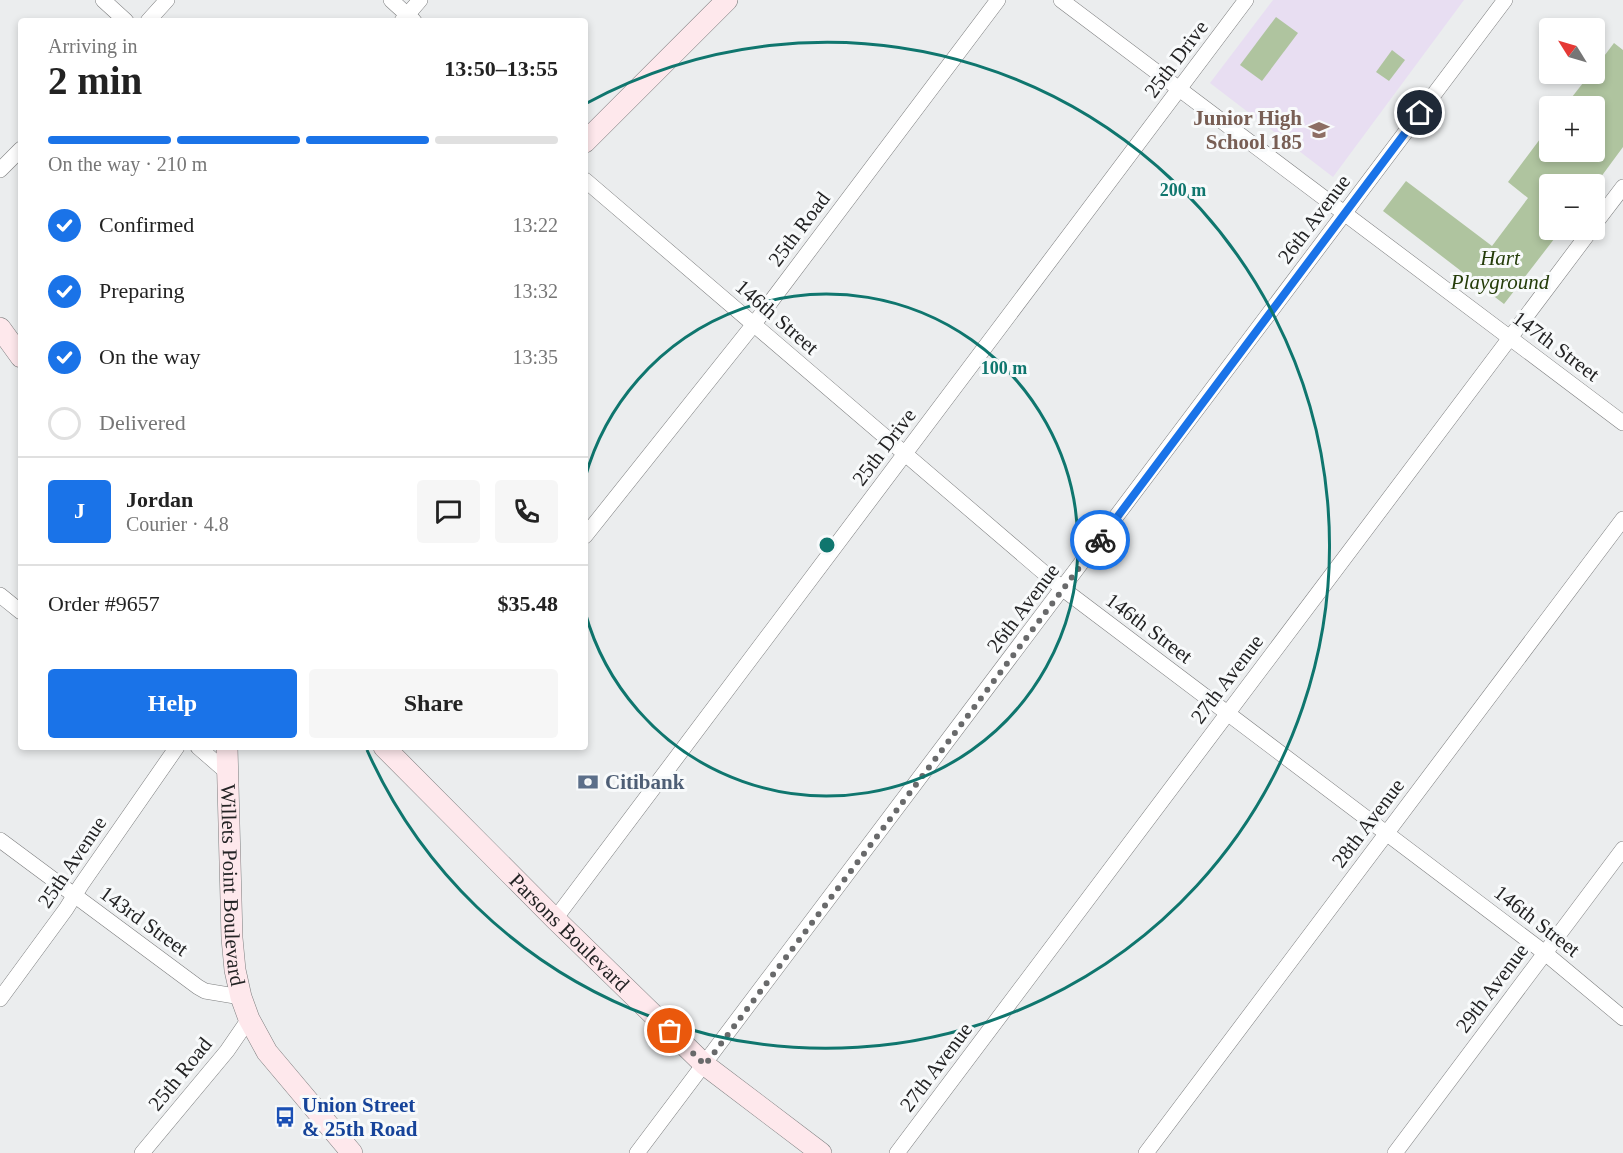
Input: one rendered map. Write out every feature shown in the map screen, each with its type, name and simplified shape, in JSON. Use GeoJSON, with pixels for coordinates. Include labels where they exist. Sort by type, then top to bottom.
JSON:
{"type":"FeatureCollection","features":[{"type":"Feature","properties":{"kind":"street"},"geometry":{"type":"LineString","coordinates":[[103,0],[123,18]]}},
{"type":"Feature","properties":{"kind":"street"},"geometry":{"type":"LineString","coordinates":[[151,18],[167,0]]}},
{"type":"Feature","properties":{"kind":"street"},"geometry":{"type":"LineString","coordinates":[[391,0],[407,18]]}},
{"type":"Feature","properties":{"kind":"street"},"geometry":{"type":"LineString","coordinates":[[409,18],[420,0]]}},
{"type":"Feature","properties":{"kind":"street"},"geometry":{"type":"LineString","coordinates":[[588,139],[727,0]]}},
{"type":"Feature","properties":{"kind":"street","name":"25th Road"},"geometry":{"type":"LineString","coordinates":[[588,532],[754,324],[998,0]]}},
{"type":"Feature","properties":{"kind":"street","name":"147th Street"},"geometry":{"type":"LineString","coordinates":[[1060,0],[1623,423]]}},
{"type":"Feature","properties":{"kind":"street","name":"25th Drive"},"geometry":{"type":"LineString","coordinates":[[555,919],[1246,0]]}},
{"type":"Feature","properties":{"kind":"street","name":"26th Avenue"},"geometry":{"type":"LineString","coordinates":[[638,1153],[1505,0]]}},
{"type":"Feature","properties":{"kind":"street"},"geometry":{"type":"LineString","coordinates":[[0,170],[18,152]]}},
{"type":"Feature","properties":{"kind":"street","name":"146th Street"},"geometry":{"type":"LineString","coordinates":[[588,183],[1063,589],[1545,953],[1623,1018]]}},
{"type":"Feature","properties":{"kind":"street"},"geometry":{"type":"LineString","coordinates":[[1605,211],[1623,187]]}},
{"type":"Feature","properties":{"kind":"street","name":"27th Avenue"},"geometry":{"type":"LineString","coordinates":[[897,1153],[1583,240]]}},
{"type":"Feature","properties":{"kind":"street"},"geometry":{"type":"LineString","coordinates":[[0,328],[18,353]]}},
{"type":"Feature","properties":{"kind":"street","name":"28th Avenue"},"geometry":{"type":"LineString","coordinates":[[1146,1153],[1623,519]]}},
{"type":"Feature","properties":{"kind":"street"},"geometry":{"type":"LineString","coordinates":[[0,595],[18,610]]}},
{"type":"Feature","properties":{"kind":"street","name":"25th Avenue"},"geometry":{"type":"LineString","coordinates":[[0,999],[175,750]]}},
{"type":"Feature","properties":{"kind":"street"},"geometry":{"type":"LineString","coordinates":[[201,750],[229,774]]}},
{"type":"Feature","properties":{"kind":"street","name":"Willets Point Boulevard"},"geometry":{"type":"LineString","coordinates":[[227,750],[232,938],[235,970],[241,997],[249,1020],[267,1052],[352,1153]]}},
{"type":"Feature","properties":{"kind":"street","name":"Parsons Boulevard"},"geometry":{"type":"LineString","coordinates":[[387,750],[555,919],[705,1065],[820,1153]]}},
{"type":"Feature","properties":{"kind":"street","name":"143rd Street"},"geometry":{"type":"LineString","coordinates":[[0,840],[198,987],[205,991],[241,997]]}},
{"type":"Feature","properties":{"kind":"street","name":"29th Avenue"},"geometry":{"type":"LineString","coordinates":[[1395,1153],[1623,849]]}},
{"type":"Feature","properties":{"kind":"street","name":"25th Road"},"geometry":{"type":"LineString","coordinates":[[142,1153],[227,1051],[249,1020]]}},
{"type":"Feature","properties":{"kind":"shaded area","name":"Junior High School 185"},"geometry":{"type":"Polygon","coordinates":[[[1273,0],[1464,0],[1333,177],[1210,83],[1273,0]]]}},
{"type":"Feature","properties":{"kind":"green space"},"geometry":{"type":"Polygon","coordinates":[[[1276,17],[1298,33],[1262,81],[1240,65],[1276,17]]]}},
{"type":"Feature","properties":{"kind":"green space","name":"Hart Playground"},"geometry":{"type":"Polygon","coordinates":[[[1614,43],[1623,50],[1623,147],[1603,174],[1539,174],[1539,240],[1553,240],[1504,304],[1383,211],[1406,181],[1492,246],[1528,198],[1508,182],[1539,140],[1539,162],[1605,162],[1605,96],[1573,96],[1582,84],[1605,84],[1605,55],[1614,43]]]}},
{"type":"Feature","properties":{"kind":"green space"},"geometry":{"type":"Polygon","coordinates":[[[1392,50],[1405,60],[1389,81],[1376,72],[1392,50]]]}},
{"type":"Feature","properties":{"kind":"way so far"},"geometry":{"type":"LineString","coordinates":[[670,1031],[705,1065],[1100,540]]}},
{"type":"Feature","properties":{"kind":"place","name":"Junior High School 185"},"geometry":{"type":"Point","coordinates":[1319,130]}},
{"type":"Feature","properties":{"kind":"place","name":"Citibank"},"geometry":{"type":"Point","coordinates":[588,782]}},
{"type":"Feature","properties":{"kind":"place","name":"Union Street & 25th Road"},"geometry":{"type":"Point","coordinates":[285,1117]}},
{"type":"Feature","properties":{"kind":"route"},"geometry":{"type":"LineString","coordinates":[[1100,540],[1420,113]]}}]}
